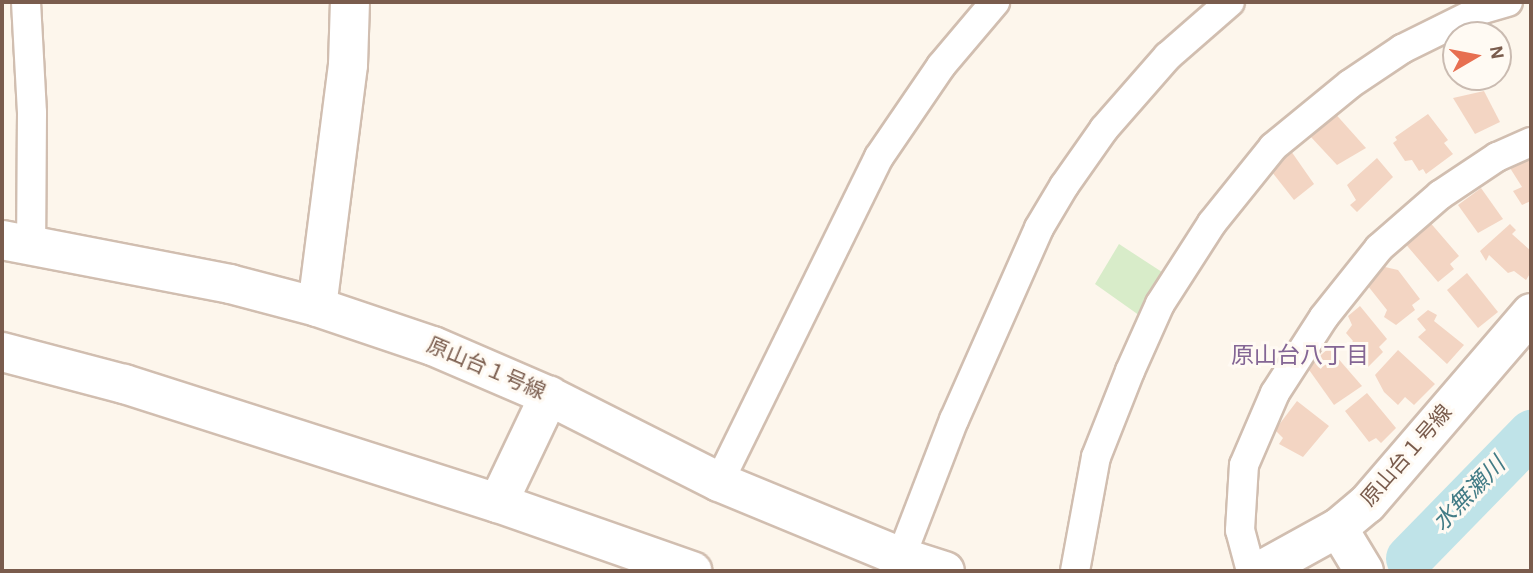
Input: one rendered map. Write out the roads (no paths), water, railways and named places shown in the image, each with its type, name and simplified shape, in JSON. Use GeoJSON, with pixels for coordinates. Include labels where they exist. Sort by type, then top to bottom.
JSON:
{"type":"FeatureCollection","features":[{"type":"Feature","properties":{"kind":"street"},"geometry":{"type":"LineString","coordinates":[[17,243],[32,113],[26,2]]}},
{"type":"Feature","properties":{"kind":"street"},"geometry":{"type":"LineString","coordinates":[[317,307],[348,65],[350,2]]}},
{"type":"Feature","properties":{"kind":"street"},"geometry":{"type":"LineString","coordinates":[[719,482],[879,157],[941,66],[995,2]]}},
{"type":"Feature","properties":{"kind":"street"},"geometry":{"type":"LineString","coordinates":[[901,557],[954,420],[1039,228],[1064,186],[1104,129],[1168,55],[1230,2]]}},
{"type":"Feature","properties":{"kind":"street"},"geometry":{"type":"LineString","coordinates":[[1075,571],[1096,457],[1160,304],[1212,223],[1273,147],[1350,84],[1402,49],[1483,9],[1508,2]]}},
{"type":"Feature","properties":{"kind":"street"},"geometry":{"type":"LineString","coordinates":[[1251,571],[1240,530],[1244,465],[1275,393],[1324,317],[1380,248],[1440,195],[1497,158],[1531,142]]}},
{"type":"Feature","properties":{"kind":"street","name":"原山台１号線"},"geometry":{"type":"LineString","coordinates":[[17,243],[230,284],[317,307],[433,346],[549,396],[719,482],[901,557],[945,571]]}},
{"type":"Feature","properties":{"kind":"street","name":"原山台１号線"},"geometry":{"type":"LineString","coordinates":[[1260,571],[1339,528],[1367,504],[1531,313]]}},
{"type":"Feature","properties":{"kind":"street"},"geometry":{"type":"LineString","coordinates":[[2,352],[124,384],[498,503],[692,571]]}},
{"type":"Feature","properties":{"kind":"street"},"geometry":{"type":"LineString","coordinates":[[498,503],[549,396]]}},
{"type":"Feature","properties":{"kind":"street"},"geometry":{"type":"LineString","coordinates":[[1339,528],[1364,571]]}},
{"type":"Feature","properties":{"kind":"waterway","name":"水無瀬川"},"geometry":{"type":"LineString","coordinates":[[1409,558],[1531,433]]}},
{"type":"Feature","properties":{"kind":"district","name":"原山台八丁目"},"geometry":{"type":"Point","coordinates":[1300,357]}}]}
